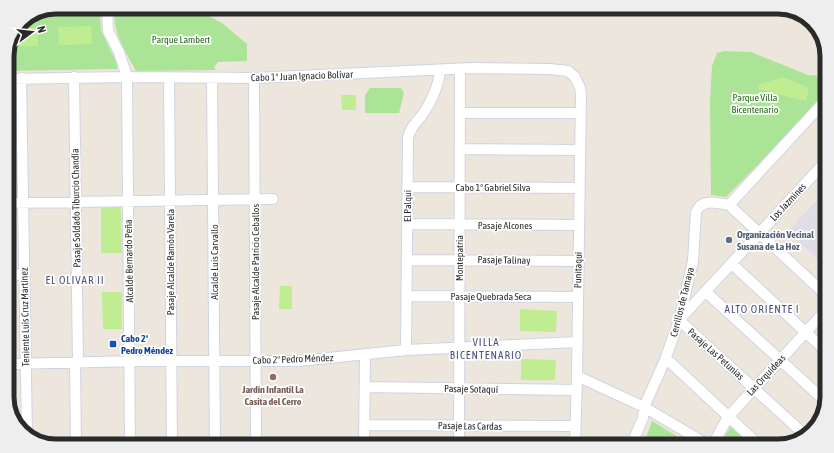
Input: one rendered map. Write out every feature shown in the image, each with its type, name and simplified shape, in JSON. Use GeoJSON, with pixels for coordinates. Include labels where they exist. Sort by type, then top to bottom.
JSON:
{"type":"FeatureCollection","features":[{"type":"Feature","properties":{"kind":"street","name":"Alcalde Bernardo Peña"},"geometry":{"type":"LineString","coordinates":[[107,14],[108,31],[122,60],[127,77],[130,439]]}},
{"type":"Feature","properties":{"kind":"street","name":"Cabo 1° Juan Ignacio Bolívar"},"geometry":{"type":"LineString","coordinates":[[14,78],[74,77],[254,78],[460,69],[550,68],[568,71],[575,77],[580,88],[580,94]]}},
{"type":"Feature","properties":{"kind":"street","name":"Montepatria"},"geometry":{"type":"LineString","coordinates":[[459,439],[460,69]]}},
{"type":"Feature","properties":{"kind":"street","name":"El Palqui"},"geometry":{"type":"LineString","coordinates":[[406,350],[407,187],[409,133],[433,96],[440,70]]}},
{"type":"Feature","properties":{"kind":"street","name":"Pasaje Soldado Tiburcio Chandía"},"geometry":{"type":"LineString","coordinates":[[74,77],[76,439]]}},
{"type":"Feature","properties":{"kind":"street","name":"Teniente Luís Cruz Martínez"},"geometry":{"type":"LineString","coordinates":[[21,78],[27,427]]}},
{"type":"Feature","properties":{"kind":"street","name":"Pasaje Alcalde Ramón Varela"},"geometry":{"type":"LineString","coordinates":[[169,78],[172,439]]}},
{"type":"Feature","properties":{"kind":"street","name":"Alcalde Luis Carvallo"},"geometry":{"type":"LineString","coordinates":[[212,78],[215,439]]}},
{"type":"Feature","properties":{"kind":"street","name":"Pasaje Alcalde Patricio Ceballos"},"geometry":{"type":"LineString","coordinates":[[254,78],[256,439]]}},
{"type":"Feature","properties":{"kind":"street","name":"Punitaqui"},"geometry":{"type":"LineString","coordinates":[[575,439],[578,342],[577,296],[580,94]]}},
{"type":"Feature","properties":{"kind":"street"},"geometry":{"type":"LineString","coordinates":[[820,106],[729,205],[758,234],[820,290]]}},
{"type":"Feature","properties":{"kind":"street"},"geometry":{"type":"LineString","coordinates":[[460,113],[580,113]]}},
{"type":"Feature","properties":{"kind":"street"},"geometry":{"type":"LineString","coordinates":[[460,149],[580,150]]}},
{"type":"Feature","properties":{"kind":"street","name":"Los Jazmines"},"geometry":{"type":"LineString","coordinates":[[679,320],[704,295],[820,168]]}},
{"type":"Feature","properties":{"kind":"street","name":"Cabo 1° Gabriel Silva"},"geometry":{"type":"LineString","coordinates":[[407,187],[579,188]]}},
{"type":"Feature","properties":{"kind":"street"},"geometry":{"type":"LineString","coordinates":[[14,203],[128,200],[273,199]]}},
{"type":"Feature","properties":{"kind":"street","name":"Cerrillos de Tamaya"},"geometry":{"type":"LineString","coordinates":[[634,439],[643,418],[644,407],[665,360],[679,320],[693,260],[694,227],[698,208],[708,202],[729,205]]}},
{"type":"Feature","properties":{"kind":"street","name":"Pasaje Alcones"},"geometry":{"type":"LineString","coordinates":[[407,224],[579,225]]}},
{"type":"Feature","properties":{"kind":"street","name":"Pasaje Talinay"},"geometry":{"type":"LineString","coordinates":[[406,260],[578,261]]}},
{"type":"Feature","properties":{"kind":"street"},"geometry":{"type":"LineString","coordinates":[[732,264],[820,346]]}},
{"type":"Feature","properties":{"kind":"street"},"geometry":{"type":"LineString","coordinates":[[14,275],[24,274]]}},
{"type":"Feature","properties":{"kind":"street"},"geometry":{"type":"LineString","coordinates":[[685,291],[704,295],[820,396]]}},
{"type":"Feature","properties":{"kind":"street","name":"Pasaje Quebrada Seca"},"geometry":{"type":"LineString","coordinates":[[406,296],[577,296]]}},
{"type":"Feature","properties":{"kind":"street","name":"Las Orquídeas"},"geometry":{"type":"LineString","coordinates":[[715,439],[728,417],[820,317]]}},
{"type":"Feature","properties":{"kind":"street","name":"Pasaje Las Petunias"},"geometry":{"type":"LineString","coordinates":[[679,320],[801,431]]}},
{"type":"Feature","properties":{"kind":"street","name":"Cabo 2° Pedro Méndez"},"geometry":{"type":"LineString","coordinates":[[14,364],[330,359],[406,350],[578,342]]}},
{"type":"Feature","properties":{"kind":"street"},"geometry":{"type":"LineString","coordinates":[[364,439],[366,354]]}},
{"type":"Feature","properties":{"kind":"street"},"geometry":{"type":"LineString","coordinates":[[665,360],[671,363],[752,439]]}},
{"type":"Feature","properties":{"kind":"street"},"geometry":{"type":"LineString","coordinates":[[577,376],[644,407],[699,439]]}},
{"type":"Feature","properties":{"kind":"street","name":"Pasaje Sotaquí"},"geometry":{"type":"LineString","coordinates":[[365,387],[576,390]]}},
{"type":"Feature","properties":{"kind":"street","name":"Pasaje Las Cardas"},"geometry":{"type":"LineString","coordinates":[[365,425],[575,426]]}},
{"type":"Feature","properties":{"kind":"shaded area"},"geometry":{"type":"Polygon","coordinates":[[[820,197],[820,262],[788,232],[820,197]]]}},
{"type":"Feature","properties":{"kind":"green space"},"geometry":{"type":"Polygon","coordinates":[[[51,14],[99,14],[101,30],[117,64],[117,69],[14,71],[15,46],[18,38],[28,25],[43,16],[51,14]]]}},
{"type":"Feature","properties":{"kind":"green space","name":"Parque Lambert"},"geometry":{"type":"Polygon","coordinates":[[[114,14],[205,14],[222,23],[247,44],[247,61],[218,62],[214,67],[216,70],[136,71],[123,48],[117,32],[114,14]]]}},
{"type":"Feature","properties":{"kind":"green space"},"geometry":{"type":"Polygon","coordinates":[[[91,26],[92,44],[59,45],[58,27],[91,26]]]}},
{"type":"Feature","properties":{"kind":"green space"},"geometry":{"type":"Polygon","coordinates":[[[26,28],[38,28],[38,46],[15,46],[18,38],[26,28]]]}},
{"type":"Feature","properties":{"kind":"green space","name":"Parque Villa Bicentenario"},"geometry":{"type":"Polygon","coordinates":[[[725,51],[751,52],[808,75],[820,76],[820,101],[726,197],[711,195],[710,101],[712,66],[717,53],[725,51]]]}},
{"type":"Feature","properties":{"kind":"green space"},"geometry":{"type":"Polygon","coordinates":[[[783,77],[809,88],[806,101],[758,89],[759,84],[783,77]]]}},
{"type":"Feature","properties":{"kind":"green space"},"geometry":{"type":"Polygon","coordinates":[[[370,88],[401,88],[404,93],[399,113],[365,113],[365,95],[370,88]]]}},
{"type":"Feature","properties":{"kind":"green space"},"geometry":{"type":"Polygon","coordinates":[[[341,95],[356,95],[356,110],[342,110],[341,95]]]}},
{"type":"Feature","properties":{"kind":"green space"},"geometry":{"type":"Polygon","coordinates":[[[119,207],[121,210],[122,253],[101,253],[101,208],[119,207]]]}},
{"type":"Feature","properties":{"kind":"green space"},"geometry":{"type":"Polygon","coordinates":[[[280,286],[292,286],[292,309],[279,309],[280,286]]]}},
{"type":"Feature","properties":{"kind":"green space"},"geometry":{"type":"Polygon","coordinates":[[[102,292],[122,292],[122,329],[103,329],[102,292]]]}},
{"type":"Feature","properties":{"kind":"green space"},"geometry":{"type":"Polygon","coordinates":[[[520,309],[557,311],[556,332],[520,331],[520,309]]]}},
{"type":"Feature","properties":{"kind":"green space"},"geometry":{"type":"Polygon","coordinates":[[[521,359],[556,360],[555,380],[521,380],[521,359]]]}},
{"type":"Feature","properties":{"kind":"green space"},"geometry":{"type":"Polygon","coordinates":[[[652,421],[682,439],[646,439],[652,421]]]}},
{"type":"Feature","properties":{"kind":"green space"},"geometry":{"type":"Polygon","coordinates":[[[732,424],[748,439],[723,439],[732,424]]]}},
{"type":"Feature","properties":{"kind":"place","name":"Organización Vecinal Susana de La Hoz"},"geometry":{"type":"Point","coordinates":[729,240]}},
{"type":"Feature","properties":{"kind":"place","name":"Cabo 2º Pedro Méndez"},"geometry":{"type":"Point","coordinates":[113,344]}},
{"type":"Feature","properties":{"kind":"place","name":"Jardín Infantil La Casita del Cerro"},"geometry":{"type":"Point","coordinates":[273,377]}},
{"type":"Feature","properties":{"kind":"district","name":"EL OLIVAR II"},"geometry":{"type":"Point","coordinates":[75,280]}},
{"type":"Feature","properties":{"kind":"district","name":"ALTO ORIENTE I"},"geometry":{"type":"Point","coordinates":[762,309]}},
{"type":"Feature","properties":{"kind":"district","name":"VILLA BICENTENARIO"},"geometry":{"type":"Point","coordinates":[486,348]}}]}
